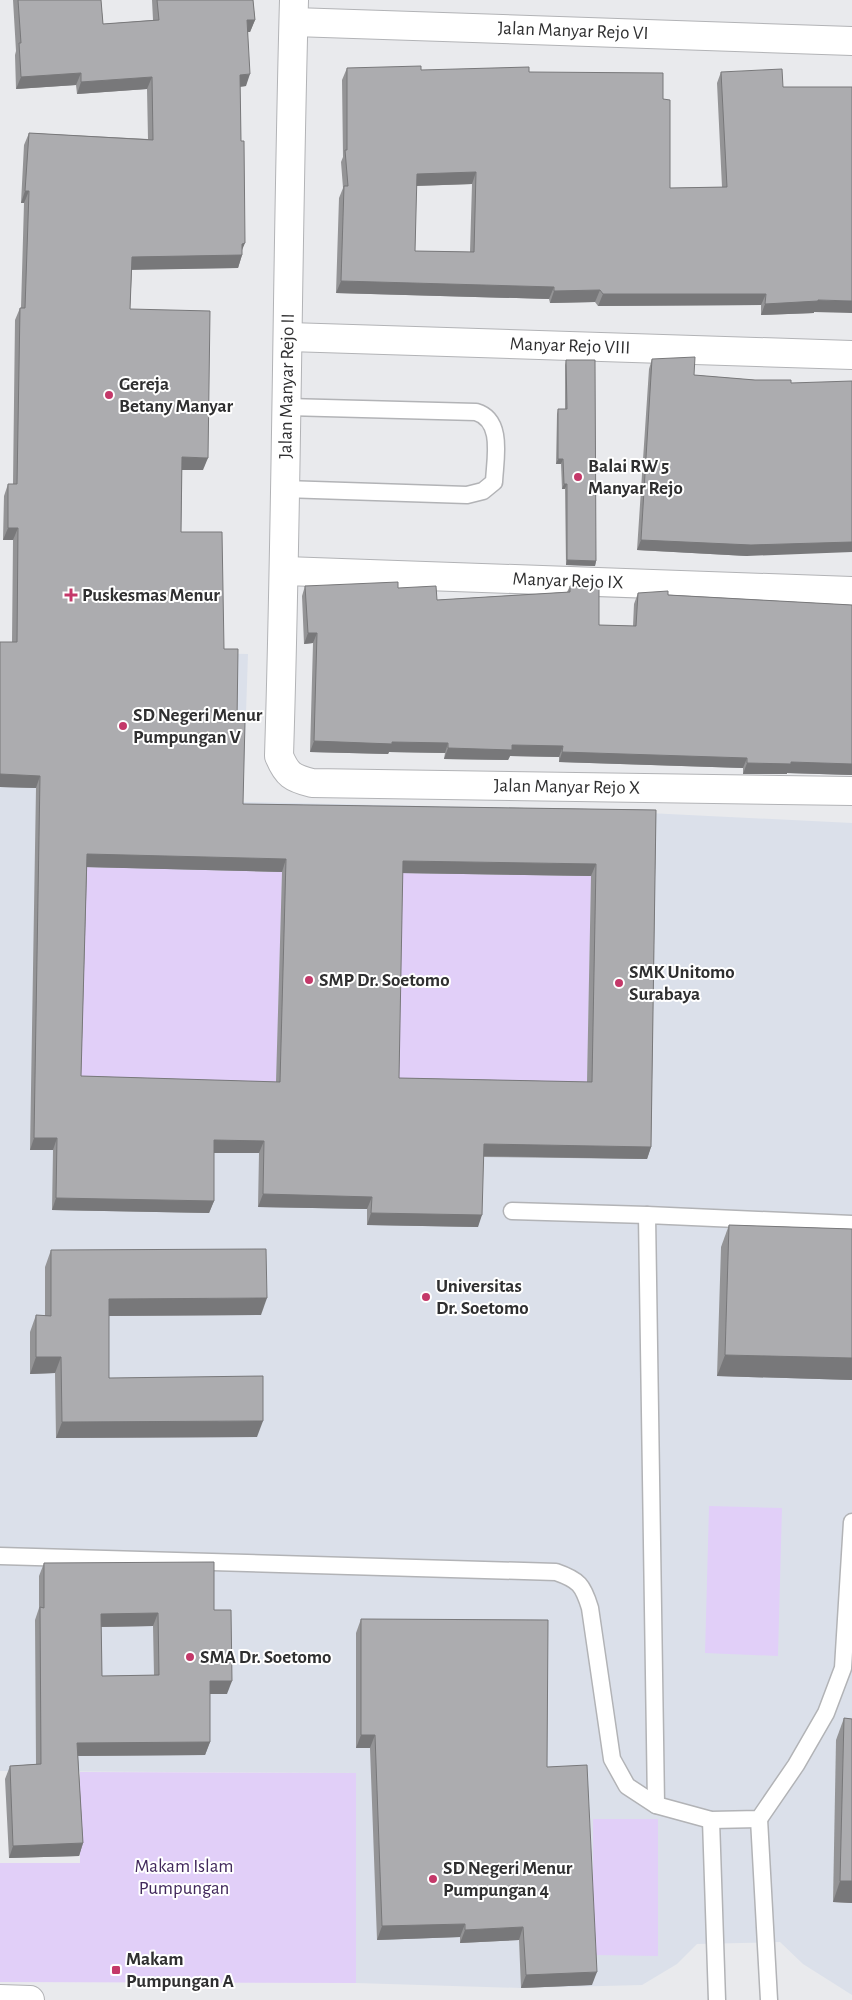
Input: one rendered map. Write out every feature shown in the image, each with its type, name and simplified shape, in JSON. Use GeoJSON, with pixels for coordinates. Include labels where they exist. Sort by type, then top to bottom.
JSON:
{"type":"FeatureCollection","features":[{"type":"Feature","properties":{"kind":"street","name":"Jalan Manyar Rejo VI"},"geometry":{"type":"LineString","coordinates":[[294,11],[852,41]]}},
{"type":"Feature","properties":{"kind":"street","name":"Jalan Manyar Rejo II"},"geometry":{"type":"LineString","coordinates":[[285,770],[279,756],[285,571],[284,489],[289,336],[294,11]]}},
{"type":"Feature","properties":{"kind":"street","name":"Manyar Rejo VIII"},"geometry":{"type":"LineString","coordinates":[[289,336],[852,355]]}},
{"type":"Feature","properties":{"kind":"street","name":"Manyar Rejo IX"},"geometry":{"type":"LineString","coordinates":[[285,571],[852,591]]}},
{"type":"Feature","properties":{"kind":"street","name":"Jalan Manyar Rejo X"},"geometry":{"type":"LineString","coordinates":[[285,770],[296,779],[312,783],[852,791]]}},
{"type":"Feature","properties":{"kind":"street"},"geometry":{"type":"LineString","coordinates":[[0,1999],[30,2000]]}},
{"type":"Feature","properties":{"kind":"lane"},"geometry":{"type":"LineString","coordinates":[[284,489],[467,494],[483,491],[494,482],[495,434],[490,421],[483,414],[476,412],[287,407]]}},
{"type":"Feature","properties":{"kind":"lane"},"geometry":{"type":"LineString","coordinates":[[512,1211],[852,1224]]}},
{"type":"Feature","properties":{"kind":"lane"},"geometry":{"type":"LineString","coordinates":[[647,1215],[656,1805]]}},
{"type":"Feature","properties":{"kind":"lane"},"geometry":{"type":"LineString","coordinates":[[769,2000],[759,1819],[796,1765],[826,1713],[843,1668],[852,1522]]}},
{"type":"Feature","properties":{"kind":"lane"},"geometry":{"type":"LineString","coordinates":[[0,1556],[556,1572],[574,1579],[585,1590],[590,1608],[612,1759],[628,1786],[656,1805],[711,1820],[759,1819]]}},
{"type":"Feature","properties":{"kind":"lane"},"geometry":{"type":"LineString","coordinates":[[711,1820],[717,2000]]}},
{"type":"Feature","properties":{"kind":"shaded area","name":"Universitas Dr. Soetomo"},"geometry":{"type":"Polygon","coordinates":[[[0,649],[248,654],[243,802],[568,809],[852,823],[852,1995],[803,1964],[780,1942],[697,1944],[677,1964],[642,1985],[521,1988],[356,1983],[356,1773],[0,1771],[0,649]]]}},
{"type":"Feature","properties":{"kind":"green space"},"geometry":{"type":"Polygon","coordinates":[[[83,867],[282,872],[276,1094],[76,1089],[83,867]]]}},
{"type":"Feature","properties":{"kind":"green space"},"geometry":{"type":"Polygon","coordinates":[[[398,873],[591,876],[587,1094],[394,1091],[398,873]]]}},
{"type":"Feature","properties":{"kind":"green space"},"geometry":{"type":"Polygon","coordinates":[[[709,1506],[782,1508],[778,1656],[705,1653],[709,1506]]]}},
{"type":"Feature","properties":{"kind":"green space","name":"Makam Islam Pumpungan"},"geometry":{"type":"Polygon","coordinates":[[[80,1772],[356,1773],[356,1983],[0,1982],[0,1863],[80,1863],[80,1772]]]}},
{"type":"Feature","properties":{"kind":"green space"},"geometry":{"type":"Polygon","coordinates":[[[593,1819],[658,1819],[658,1956],[593,1955],[593,1819]]]}},
{"type":"Feature","properties":{"kind":"building"},"geometry":{"type":"Polygon","coordinates":[[[18,0],[101,0],[103,24],[159,20],[157,0],[253,0],[255,20],[247,20],[250,74],[240,75],[241,141],[244,141],[245,243],[242,244],[242,255],[132,257],[130,309],[210,311],[208,458],[182,457],[181,532],[222,532],[224,649],[238,649],[237,721],[245,721],[243,804],[656,810],[651,1147],[484,1144],[482,1215],[371,1213],[372,1197],[263,1194],[264,1141],[214,1140],[214,1201],[56,1198],[57,1138],[34,1138],[40,776],[0,774],[0,642],[17,642],[18,528],[8,528],[8,484],[17,484],[20,308],[25,308],[29,191],[25,191],[29,133],[153,140],[152,77],[81,82],[81,73],[21,77],[19,43],[21,43],[18,0]],[[87,854],[81,1076],[280,1082],[286,859],[87,854]],[[403,861],[399,1078],[592,1082],[596,864],[403,861]]]}},
{"type":"Feature","properties":{"kind":"building"},"geometry":{"type":"Polygon","coordinates":[[[421,66],[421,70],[529,67],[529,72],[663,73],[663,99],[670,100],[670,188],[727,187],[721,72],[782,69],[783,87],[852,87],[852,301],[818,300],[765,304],[766,294],[603,294],[600,290],[554,291],[554,287],[341,281],[344,186],[348,186],[345,150],[347,150],[347,68],[421,66]],[[476,172],[417,174],[415,251],[474,252],[476,172]]]}},
{"type":"Feature","properties":{"kind":"building"},"geometry":{"type":"Polygon","coordinates":[[[695,357],[694,375],[755,380],[791,380],[791,383],[852,381],[852,542],[751,545],[641,540],[652,359],[695,357]]]}},
{"type":"Feature","properties":{"kind":"building","name":"Balai RW 5 Manyar Rejo"},"geometry":{"type":"Polygon","coordinates":[[[566,360],[595,360],[596,561],[567,560],[567,484],[564,484],[563,459],[558,459],[558,409],[567,409],[566,360]]]}},
{"type":"Feature","properties":{"kind":"building"},"geometry":{"type":"Polygon","coordinates":[[[398,582],[398,588],[436,586],[437,600],[570,592],[570,586],[599,587],[599,625],[636,626],[638,593],[668,591],[668,595],[852,605],[852,764],[747,763],[747,758],[562,752],[563,746],[512,745],[512,750],[448,748],[448,743],[392,742],[392,744],[314,741],[317,633],[308,633],[305,586],[398,582]]]}},
{"type":"Feature","properties":{"kind":"building"},"geometry":{"type":"Polygon","coordinates":[[[729,1225],[852,1229],[852,1358],[725,1355],[729,1225]]]}},
{"type":"Feature","properties":{"kind":"building"},"geometry":{"type":"Polygon","coordinates":[[[266,1249],[267,1298],[109,1299],[109,1378],[263,1376],[263,1421],[62,1422],[61,1357],[36,1357],[36,1315],[51,1316],[51,1250],[266,1249]]]}},
{"type":"Feature","properties":{"kind":"building","name":"SMA Dr. Soetomo"},"geometry":{"type":"Polygon","coordinates":[[[214,1562],[214,1610],[231,1610],[232,1681],[210,1681],[210,1742],[77,1743],[83,1843],[13,1846],[10,1766],[41,1764],[40,1607],[44,1608],[44,1563],[214,1562]],[[158,1613],[101,1614],[102,1676],[159,1675],[158,1613]]]}},
{"type":"Feature","properties":{"kind":"building"},"geometry":{"type":"Polygon","coordinates":[[[361,1619],[548,1620],[547,1767],[587,1765],[597,1972],[526,1975],[523,1927],[465,1930],[465,1924],[382,1926],[375,1735],[361,1735],[361,1619]]]}},
{"type":"Feature","properties":{"kind":"building"},"geometry":{"type":"Polygon","coordinates":[[[844,1718],[852,1719],[852,1881],[840,1881],[844,1718]]]}},
{"type":"Feature","properties":{"kind":"place","name":"Gereja Betany Manyar"},"geometry":{"type":"Point","coordinates":[109,395]}},
{"type":"Feature","properties":{"kind":"place","name":"Balai RW 5 Manyar Rejo"},"geometry":{"type":"Point","coordinates":[578,477]}},
{"type":"Feature","properties":{"kind":"place","name":"Puskesmas Menur"},"geometry":{"type":"Point","coordinates":[71,595]}},
{"type":"Feature","properties":{"kind":"place","name":"SD Negeri Menur Pumpungan V"},"geometry":{"type":"Point","coordinates":[123,726]}},
{"type":"Feature","properties":{"kind":"place","name":"SMP Dr. Soetomo"},"geometry":{"type":"Point","coordinates":[309,980]}},
{"type":"Feature","properties":{"kind":"place","name":"SMK Unitomo Surabaya"},"geometry":{"type":"Point","coordinates":[619,983]}},
{"type":"Feature","properties":{"kind":"place","name":"Universitas Dr. Soetomo"},"geometry":{"type":"Point","coordinates":[426,1297]}},
{"type":"Feature","properties":{"kind":"place","name":"SMA Dr. Soetomo"},"geometry":{"type":"Point","coordinates":[190,1657]}},
{"type":"Feature","properties":{"kind":"place","name":"SD Negeri Menur Pumpungan 4"},"geometry":{"type":"Point","coordinates":[433,1879]}},
{"type":"Feature","properties":{"kind":"place","name":"Makam Pumpungan A"},"geometry":{"type":"Point","coordinates":[116,1970]}}]}
